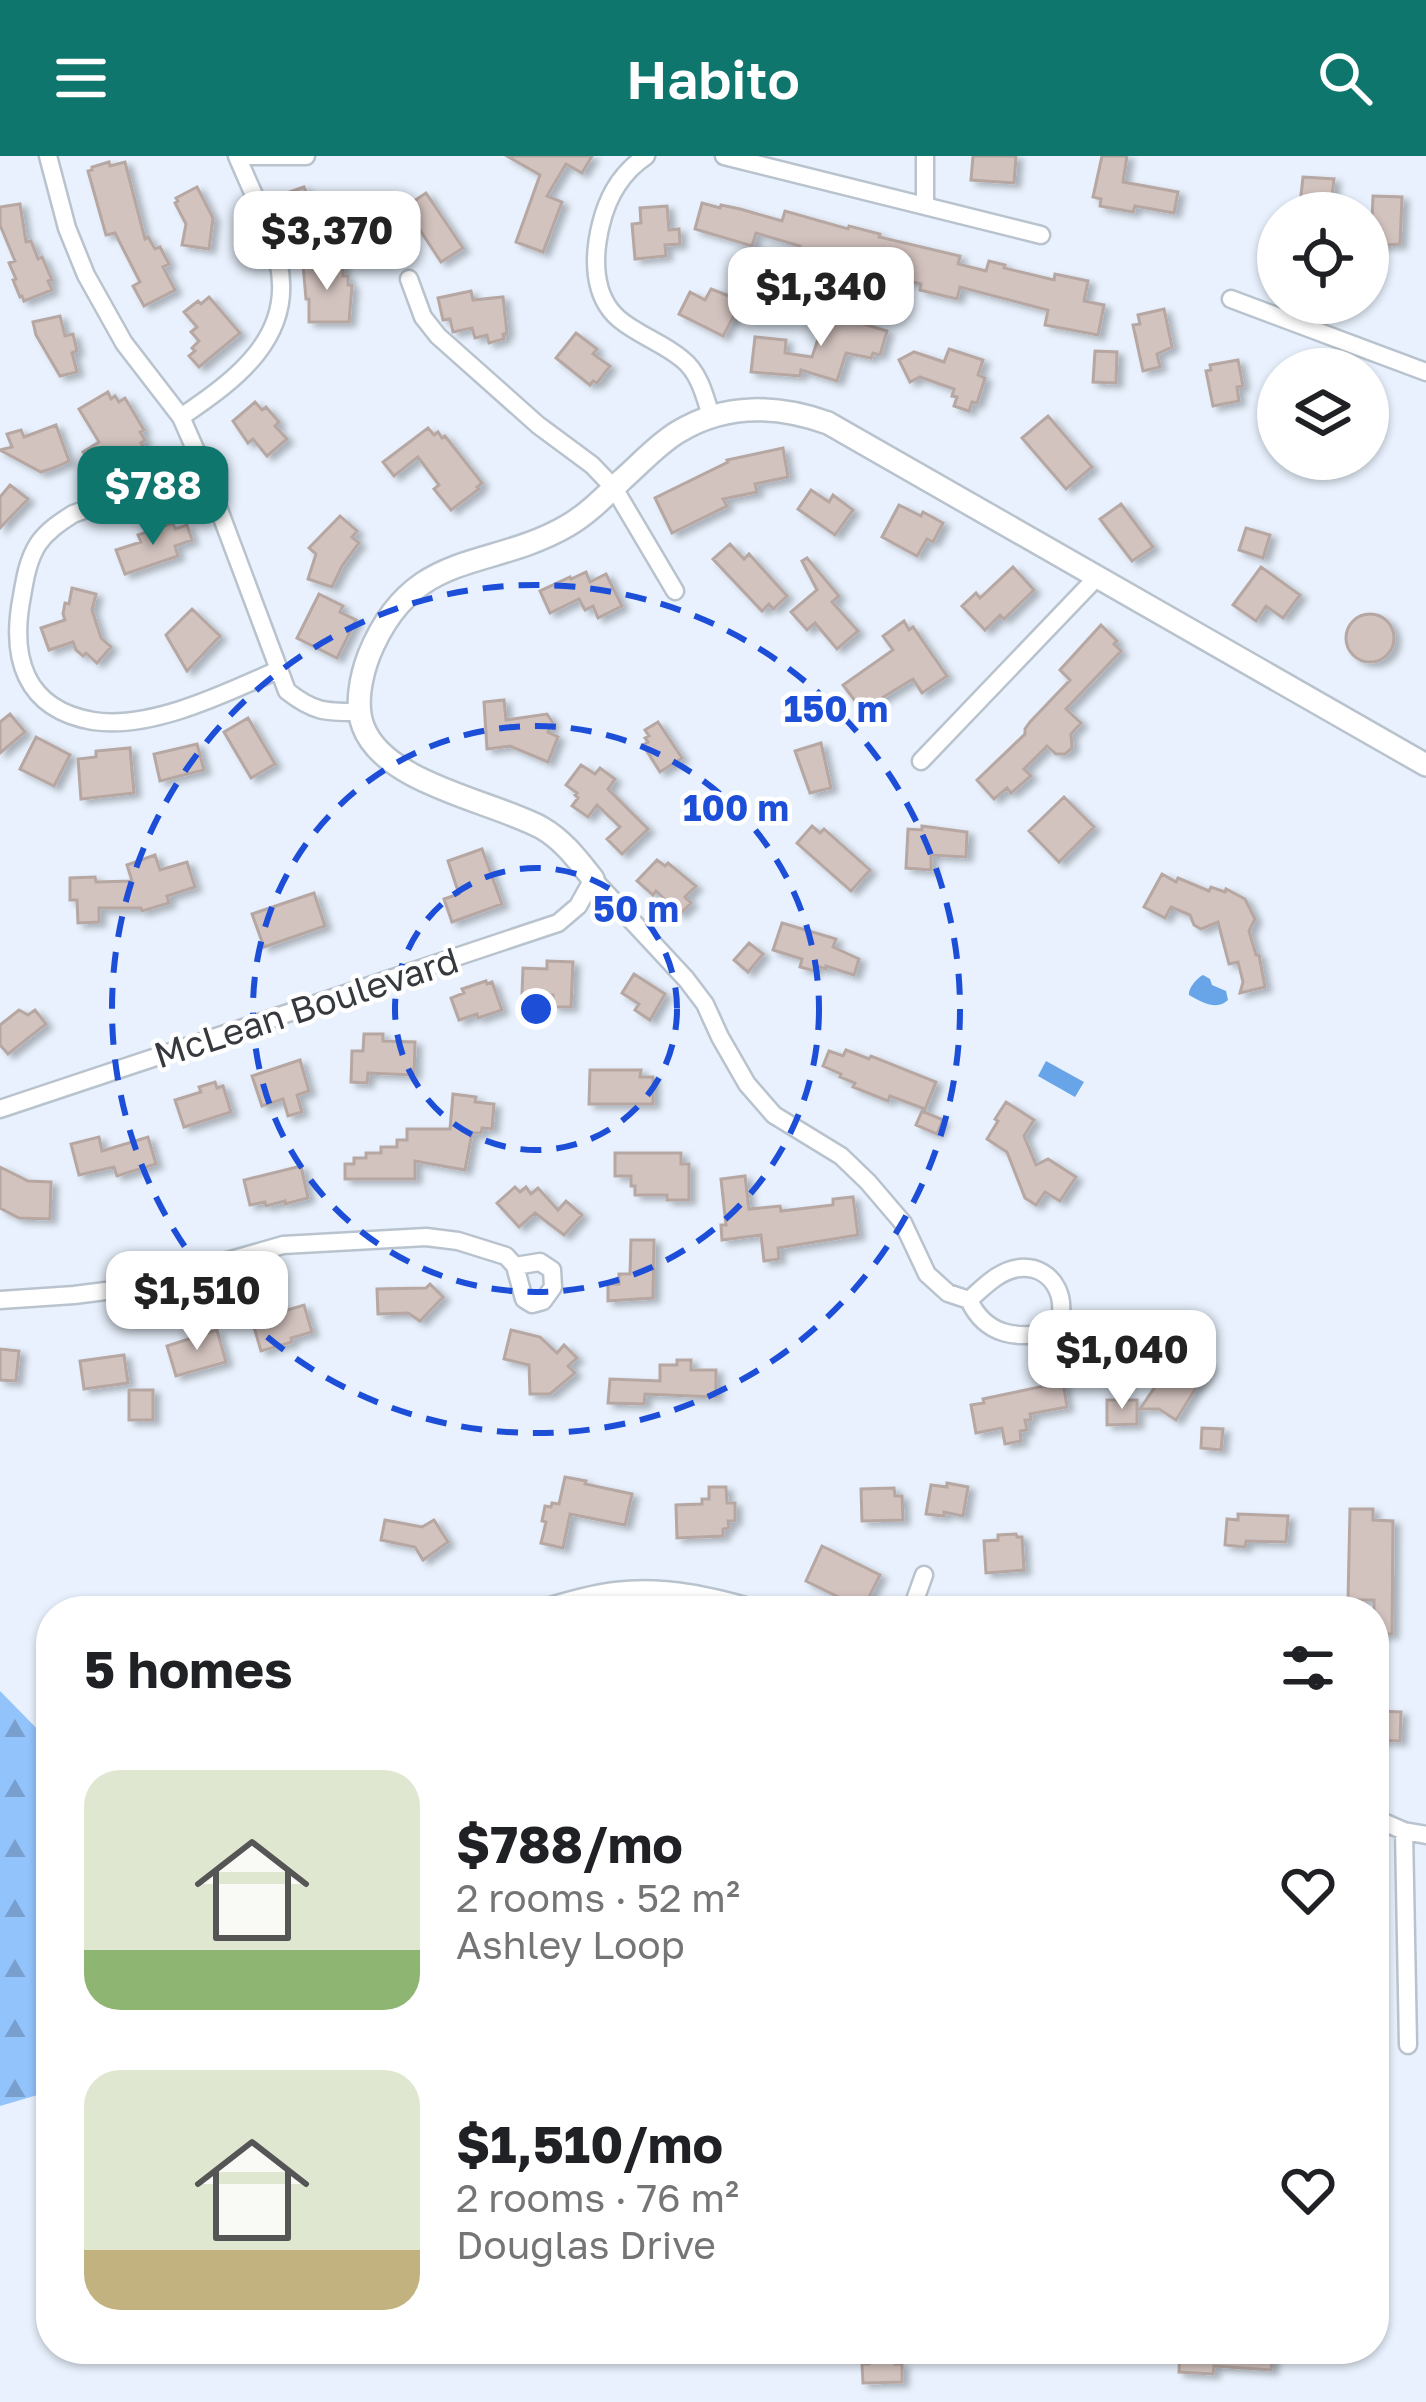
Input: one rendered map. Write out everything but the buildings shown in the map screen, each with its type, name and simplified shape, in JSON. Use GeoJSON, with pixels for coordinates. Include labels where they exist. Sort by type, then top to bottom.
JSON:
{"type":"FeatureCollection","features":[{"type":"Feature","properties":{"kind":"street"},"geometry":{"type":"LineString","coordinates":[[48,156],[67,228],[86,275],[124,343],[181,417],[287,691],[308,708],[361,712]]}},
{"type":"Feature","properties":{"kind":"street"},"geometry":{"type":"LineString","coordinates":[[181,417],[260,350],[281,310],[278,259],[237,156],[305,156]]}},
{"type":"Feature","properties":{"kind":"street"},"geometry":{"type":"LineString","coordinates":[[646,156],[628,168],[608,205],[596,248],[596,275],[603,298],[617,318],[686,361],[702,387],[711,416]]}},
{"type":"Feature","properties":{"kind":"street"},"geometry":{"type":"LineString","coordinates":[[724,156],[1041,235]]}},
{"type":"Feature","properties":{"kind":"street"},"geometry":{"type":"LineString","coordinates":[[925,156],[925,206]]}},
{"type":"Feature","properties":{"kind":"street"},"geometry":{"type":"LineString","coordinates":[[409,279],[423,317],[437,336],[614,488],[675,591]]}},
{"type":"Feature","properties":{"kind":"street"},"geometry":{"type":"LineString","coordinates":[[1231,298],[1426,372]]}},
{"type":"Feature","properties":{"kind":"street"},"geometry":{"type":"LineString","coordinates":[[969,1300],[994,1277],[1020,1268],[1038,1271],[1054,1283],[1063,1302],[1062,1319],[1054,1332],[1014,1336],[988,1326],[976,1316],[969,1300],[948,1293],[927,1274],[903,1223],[868,1182],[841,1156],[775,1115],[748,1084],[706,1004],[560,841],[541,827],[422,780],[391,762],[366,733],[362,675],[392,616],[423,583],[460,563],[552,534],[585,514],[678,431],[711,416],[747,409],[783,410],[828,423],[1426,765]]}},
{"type":"Feature","properties":{"kind":"street"},"geometry":{"type":"LineString","coordinates":[[203,467],[73,514],[53,526],[28,564],[17,620],[16,639],[25,676],[55,708],[98,722],[127,721],[206,702],[278,670]]}},
{"type":"Feature","properties":{"kind":"street"},"geometry":{"type":"LineString","coordinates":[[921,761],[1098,576]]}},
{"type":"Feature","properties":{"kind":"street","name":"McLean Boulevard"},"geometry":{"type":"LineString","coordinates":[[0,1109],[558,923],[578,906],[593,879]]}},
{"type":"Feature","properties":{"kind":"street"},"geometry":{"type":"LineString","coordinates":[[0,1300],[137,1287],[283,1245],[426,1237],[486,1249],[506,1256],[515,1266]]}},
{"type":"Feature","properties":{"kind":"street"},"geometry":{"type":"LineString","coordinates":[[917,1596],[924,1576]]}},
{"type":"Feature","properties":{"kind":"street"},"geometry":{"type":"LineString","coordinates":[[590,1596],[646,1588],[708,1596]]}},
{"type":"Feature","properties":{"kind":"street"},"geometry":{"type":"LineString","coordinates":[[1389,1824],[1426,1834]]}},
{"type":"Feature","properties":{"kind":"street"},"geometry":{"type":"LineString","coordinates":[[1404,1831],[1408,2045]]}},
{"type":"Feature","properties":{"kind":"green space"},"geometry":{"type":"Polygon","coordinates":[[[0,1691],[36,1728],[36,2095],[0,2106],[0,1691]]]}},
{"type":"Feature","properties":{"kind":"shaded area"},"geometry":{"type":"Polygon","coordinates":[[[1203,975],[1226,991],[1228,1000],[1214,1005],[1189,995],[1203,975]]]}},
{"type":"Feature","properties":{"kind":"shaded area"},"geometry":{"type":"Polygon","coordinates":[[[1046,1061],[1084,1082],[1075,1097],[1038,1076],[1046,1061]]]}}]}
